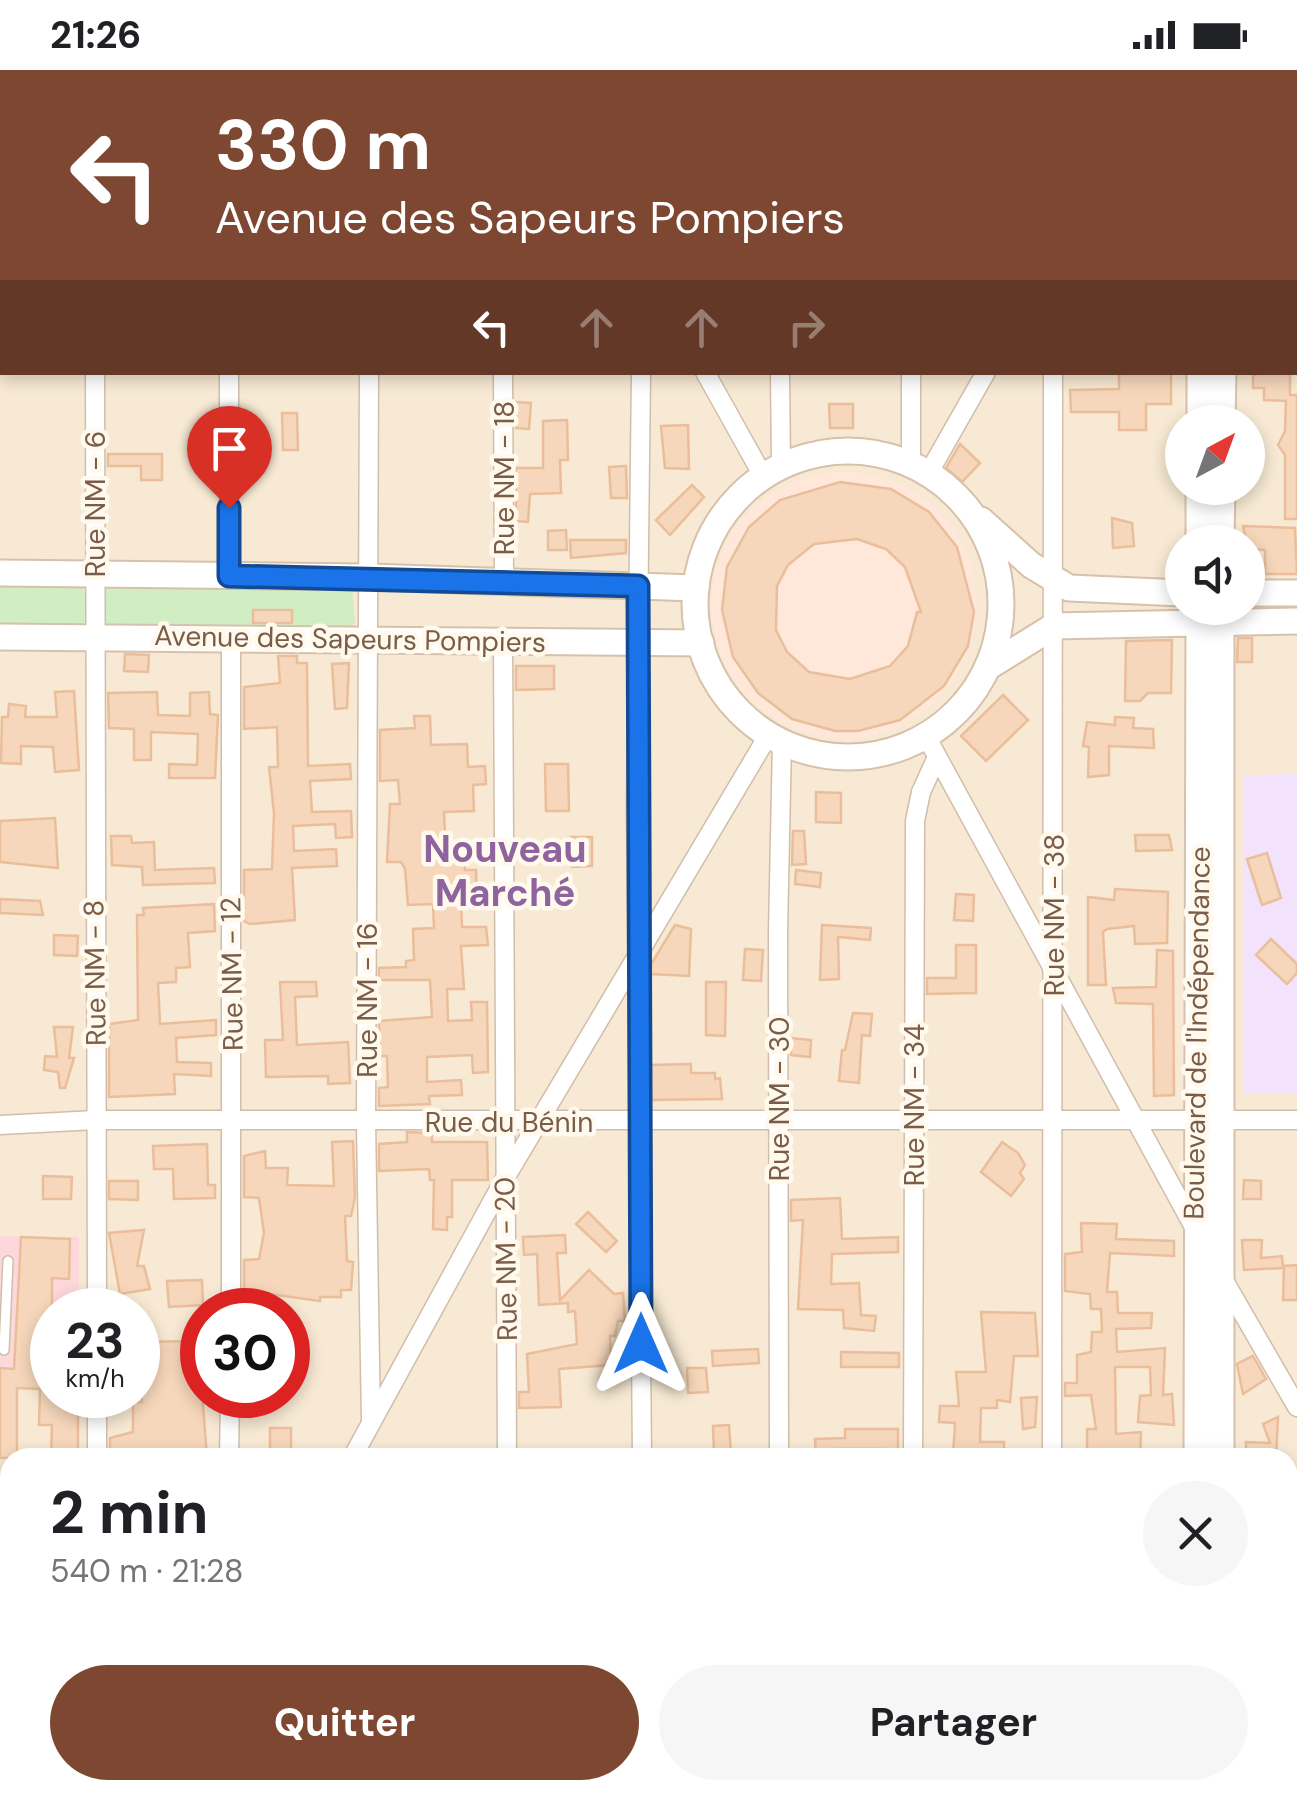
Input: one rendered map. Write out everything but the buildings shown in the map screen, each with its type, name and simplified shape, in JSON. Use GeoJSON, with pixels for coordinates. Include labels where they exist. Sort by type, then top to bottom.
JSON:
{"type":"FeatureCollection","features":[{"type":"Feature","properties":{"kind":"street","name":"Rue NM - 6"},"geometry":{"type":"LineString","coordinates":[[95,375],[96,636]]}},
{"type":"Feature","properties":{"kind":"street"},"geometry":{"type":"LineString","coordinates":[[229,375],[229,576]]}},
{"type":"Feature","properties":{"kind":"street","name":"Rue NM - 16"},"geometry":{"type":"LineString","coordinates":[[370,375],[366,1123],[372,1423]]}},
{"type":"Feature","properties":{"kind":"street","name":"Rue NM - 18"},"geometry":{"type":"LineString","coordinates":[[503,375],[504,583]]}},
{"type":"Feature","properties":{"kind":"street"},"geometry":{"type":"LineString","coordinates":[[641,375],[638,642],[642,1448]]}},
{"type":"Feature","properties":{"kind":"street"},"geometry":{"type":"LineString","coordinates":[[707,375],[772,471]]}},
{"type":"Feature","properties":{"kind":"street"},"geometry":{"type":"LineString","coordinates":[[772,471],[780,375]]}},
{"type":"Feature","properties":{"kind":"street"},"geometry":{"type":"LineString","coordinates":[[911,375],[919,470]]}},
{"type":"Feature","properties":{"kind":"street"},"geometry":{"type":"LineString","coordinates":[[919,470],[984,375]]}},
{"type":"Feature","properties":{"kind":"street","name":"Rue NM - 38"},"geometry":{"type":"LineString","coordinates":[[1052,1448],[1054,375]]}},
{"type":"Feature","properties":{"kind":"street"},"geometry":{"type":"LineString","coordinates":[[1200,375],[1200,405]]}},
{"type":"Feature","properties":{"kind":"street"},"geometry":{"type":"LineString","coordinates":[[1222,375],[1222,405]]}},
{"type":"Feature","properties":{"kind":"street"},"geometry":{"type":"LineString","coordinates":[[963,504],[985,536],[998,573],[1001,611],[988,667],[931,747],[855,757],[806,750],[776,738],[750,721],[719,686],[700,644],[696,588],[712,534],[727,510],[772,471],[836,452],[874,454],[919,470],[963,504],[1055,581],[1082,591],[1165,593]]}},
{"type":"Feature","properties":{"kind":"street"},"geometry":{"type":"LineString","coordinates":[[0,573],[370,576],[696,588]]}},
{"type":"Feature","properties":{"kind":"street"},"geometry":{"type":"LineString","coordinates":[[1265,593],[1297,593]]}},
{"type":"Feature","properties":{"kind":"street"},"geometry":{"type":"LineString","coordinates":[[988,667],[1054,626],[1165,617]]}},
{"type":"Feature","properties":{"kind":"street"},"geometry":{"type":"LineString","coordinates":[[1265,618],[1297,621]]}},
{"type":"Feature","properties":{"kind":"street","name":"Boulevard de l'Indépendance"},"geometry":{"type":"LineString","coordinates":[[1210,625],[1210,1121],[1220,1273],[1220,1448]]}},
{"type":"Feature","properties":{"kind":"street","name":"Rue NM - 8"},"geometry":{"type":"LineString","coordinates":[[96,636],[97,1288]]}},
{"type":"Feature","properties":{"kind":"street","name":"Avenue des Sapeurs Pompiers"},"geometry":{"type":"LineString","coordinates":[[0,637],[700,644]]}},
{"type":"Feature","properties":{"kind":"street","name":"Rue NM - 12"},"geometry":{"type":"LineString","coordinates":[[230,637],[231,1288]]}},
{"type":"Feature","properties":{"kind":"street","name":"Rue NM - 20"},"geometry":{"type":"LineString","coordinates":[[503,640],[507,1448]]}},
{"type":"Feature","properties":{"kind":"street"},"geometry":{"type":"LineString","coordinates":[[358,1448],[504,1180],[776,738]]}},
{"type":"Feature","properties":{"kind":"street","name":"Rue NM - 30"},"geometry":{"type":"LineString","coordinates":[[776,738],[780,1448]]}},
{"type":"Feature","properties":{"kind":"street"},"geometry":{"type":"LineString","coordinates":[[931,747],[1055,966],[1194,1228],[1297,1407]]}},
{"type":"Feature","properties":{"kind":"street","name":"Rue NM - 34"},"geometry":{"type":"LineString","coordinates":[[914,1448],[915,821],[931,747]]}},
{"type":"Feature","properties":{"kind":"street","name":"Rue du Bénin"},"geometry":{"type":"LineString","coordinates":[[0,1125],[96,1120],[1297,1120]]}},
{"type":"Feature","properties":{"kind":"street","name":"Boulevard de l'Indépendance"},"geometry":{"type":"LineString","coordinates":[[1197,1448],[1194,1228],[1210,1121]]}},
{"type":"Feature","properties":{"kind":"street"},"geometry":{"type":"LineString","coordinates":[[97,1418],[97,1448]]}},
{"type":"Feature","properties":{"kind":"street"},"geometry":{"type":"LineString","coordinates":[[230,1418],[230,1448]]}},
{"type":"Feature","properties":{"kind":"lane"},"geometry":{"type":"LineString","coordinates":[[4,1350],[3,1303],[8,1261]]}},
{"type":"Feature","properties":{"kind":"shaded area"},"geometry":{"type":"Polygon","coordinates":[[[0,375],[1297,375],[1297,1448],[0,1448],[0,375]]]}},
{"type":"Feature","properties":{"kind":"shaded area"},"geometry":{"type":"Polygon","coordinates":[[[844,472],[870,474],[895,482],[938,511],[967,554],[975,579],[975,631],[967,656],[938,699],[895,728],[870,736],[844,738],[818,736],[793,728],[750,699],[721,656],[713,631],[711,605],[713,579],[721,554],[750,511],[793,482],[818,474],[844,472]]]}},
{"type":"Feature","properties":{"kind":"shaded area"},"geometry":{"type":"Polygon","coordinates":[[[1297,774],[1297,1093],[1244,1093],[1243,775],[1297,774]]]}},
{"type":"Feature","properties":{"kind":"shaded area"},"geometry":{"type":"Polygon","coordinates":[[[0,1236],[79,1237],[79,1288],[30,1288],[30,1369],[0,1368],[0,1236]]]}},
{"type":"Feature","properties":{"kind":"green space"},"geometry":{"type":"Polygon","coordinates":[[[0,584],[83,584],[88,611],[83,627],[0,626],[0,584]]]}},
{"type":"Feature","properties":{"kind":"green space"},"geometry":{"type":"Polygon","coordinates":[[[104,585],[352,587],[355,623],[348,630],[103,629],[104,585]]]}},
{"type":"Feature","properties":{"kind":"district","name":"Nouveau Marché"},"geometry":{"type":"Point","coordinates":[505,871]}},
{"type":"Feature","properties":{"kind":"route"},"geometry":{"type":"LineString","coordinates":[[229,508],[229,576],[370,576],[638,586],[641,1344]]}}]}
